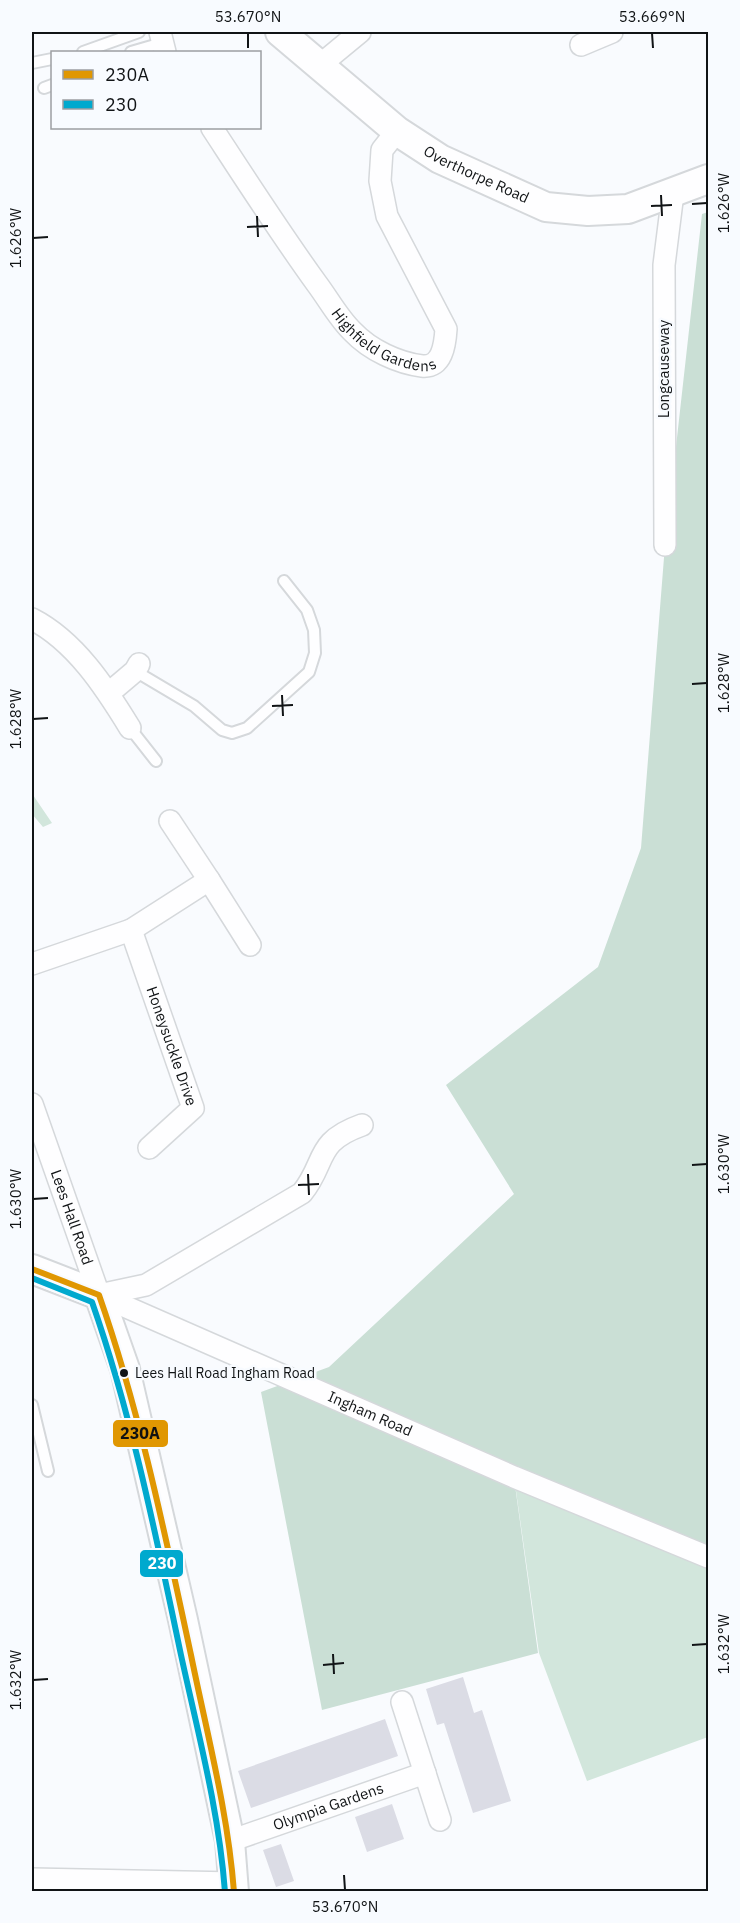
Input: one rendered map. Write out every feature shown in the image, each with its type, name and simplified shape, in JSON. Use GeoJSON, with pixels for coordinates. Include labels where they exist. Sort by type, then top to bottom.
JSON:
{"type":"FeatureCollection","features":[{"type":"Feature","properties":{"kind":"street","name":"Overthorpe Road"},"geometry":{"type":"LineString","coordinates":[[280,32],[397,131],[440,159],[546,207],[588,211],[628,209],[708,179]]}},
{"type":"Feature","properties":{"kind":"street"},"geometry":{"type":"LineString","coordinates":[[320,65],[360,32]]}},
{"type":"Feature","properties":{"kind":"street"},"geometry":{"type":"LineString","coordinates":[[581,45],[612,32]]}},
{"type":"Feature","properties":{"kind":"street","name":"Highfield Gardens"},"geometry":{"type":"LineString","coordinates":[[213,129],[286,242],[353,332],[378,351],[409,364],[428,366],[438,361],[445,345],[446,330],[387,216],[380,181],[382,150],[397,131]]}},
{"type":"Feature","properties":{"kind":"street","name":"Longcauseway"},"geometry":{"type":"LineString","coordinates":[[665,545],[664,265],[673,193]]}},
{"type":"Feature","properties":{"kind":"street"},"geometry":{"type":"LineString","coordinates":[[32,619],[64,641],[109,693],[130,728]]}},
{"type":"Feature","properties":{"kind":"street"},"geometry":{"type":"LineString","coordinates":[[109,693],[137,667]]}},
{"type":"Feature","properties":{"kind":"street"},"geometry":{"type":"LineString","coordinates":[[170,821],[250,945]]}},
{"type":"Feature","properties":{"kind":"street"},"geometry":{"type":"LineString","coordinates":[[32,964],[131,930],[209,880]]}},
{"type":"Feature","properties":{"kind":"street","name":"Honeysuckle Drive"},"geometry":{"type":"LineString","coordinates":[[131,930],[193,1108],[149,1148]]}},
{"type":"Feature","properties":{"kind":"street","name":"Lees Hall Road"},"geometry":{"type":"LineString","coordinates":[[32,1104],[125,1369],[183,1620],[230,1841],[234,1887]]}},
{"type":"Feature","properties":{"kind":"street"},"geometry":{"type":"LineString","coordinates":[[99,1295],[146,1285],[302,1193],[312,1180],[321,1154],[329,1144],[346,1131],[362,1125]]}},
{"type":"Feature","properties":{"kind":"street","name":"Ingham Road"},"geometry":{"type":"LineString","coordinates":[[32,1269],[99,1295],[514,1477],[708,1557]]}},
{"type":"Feature","properties":{"kind":"street"},"geometry":{"type":"LineString","coordinates":[[402,1702],[440,1820]]}},
{"type":"Feature","properties":{"kind":"street","name":"Olympia Gardens"},"geometry":{"type":"LineString","coordinates":[[230,1841],[425,1773]]}},
{"type":"Feature","properties":{"kind":"street"},"geometry":{"type":"LineString","coordinates":[[32,1879],[234,1887]]}},
{"type":"Feature","properties":{"kind":"lane"},"geometry":{"type":"LineString","coordinates":[[86,51],[139,32]]}},
{"type":"Feature","properties":{"kind":"lane"},"geometry":{"type":"LineString","coordinates":[[134,51],[162,42]]}},
{"type":"Feature","properties":{"kind":"lane"},"geometry":{"type":"LineString","coordinates":[[32,63],[51,59]]}},
{"type":"Feature","properties":{"kind":"lane"},"geometry":{"type":"LineString","coordinates":[[137,667],[194,706],[222,730],[232,733],[247,728],[309,672],[315,653],[314,630],[307,610],[284,581]]}},
{"type":"Feature","properties":{"kind":"lane"},"geometry":{"type":"LineString","coordinates":[[130,728],[156,761]]}},
{"type":"Feature","properties":{"kind":"lane"},"geometry":{"type":"LineString","coordinates":[[32,1406],[48,1471]]}},
{"type":"Feature","properties":{"kind":"green space"},"geometry":{"type":"Polygon","coordinates":[[[708,212],[708,1554],[514,1478],[538,1653],[322,1710],[261,1392],[329,1367],[514,1194],[446,1085],[598,967],[641,848],[665,545],[702,214],[708,212]]]}},
{"type":"Feature","properties":{"kind":"green space"},"geometry":{"type":"Polygon","coordinates":[[[32,795],[52,823],[43,827],[32,814],[32,795]]]}},
{"type":"Feature","properties":{"kind":"green space"},"geometry":{"type":"Polygon","coordinates":[[[514,1477],[708,1554],[708,1737],[587,1781],[539,1653],[514,1477]]]}},
{"type":"Feature","properties":{"kind":"building"},"geometry":{"type":"Polygon","coordinates":[[[463,1677],[474,1713],[482,1710],[511,1801],[473,1813],[444,1723],[437,1725],[426,1689],[463,1677]]]}},
{"type":"Feature","properties":{"kind":"building"},"geometry":{"type":"Polygon","coordinates":[[[385,1719],[398,1756],[251,1808],[238,1771],[385,1719]]]}},
{"type":"Feature","properties":{"kind":"building"},"geometry":{"type":"Polygon","coordinates":[[[392,1804],[404,1839],[367,1852],[355,1817],[392,1804]]]}},
{"type":"Feature","properties":{"kind":"building"},"geometry":{"type":"Polygon","coordinates":[[[281,1844],[294,1881],[276,1887],[263,1850],[281,1844]]]}},
{"type":"Feature","properties":{"kind":"transit line","name":"230A"},"geometry":{"type":"LineString","coordinates":[[32,1269],[99,1295],[114,1339],[151,1474],[171,1564],[222,1803],[234,1892]]}},
{"type":"Feature","properties":{"kind":"transit line","name":"230"},"geometry":{"type":"LineString","coordinates":[[32,1278],[92,1302],[106,1345],[142,1477],[201,1743],[218,1832],[225,1892]]}},
{"type":"Feature","properties":{"kind":"place","name":"Lees Hall Road Ingham Road"},"geometry":{"type":"Point","coordinates":[124,1373]}}]}
